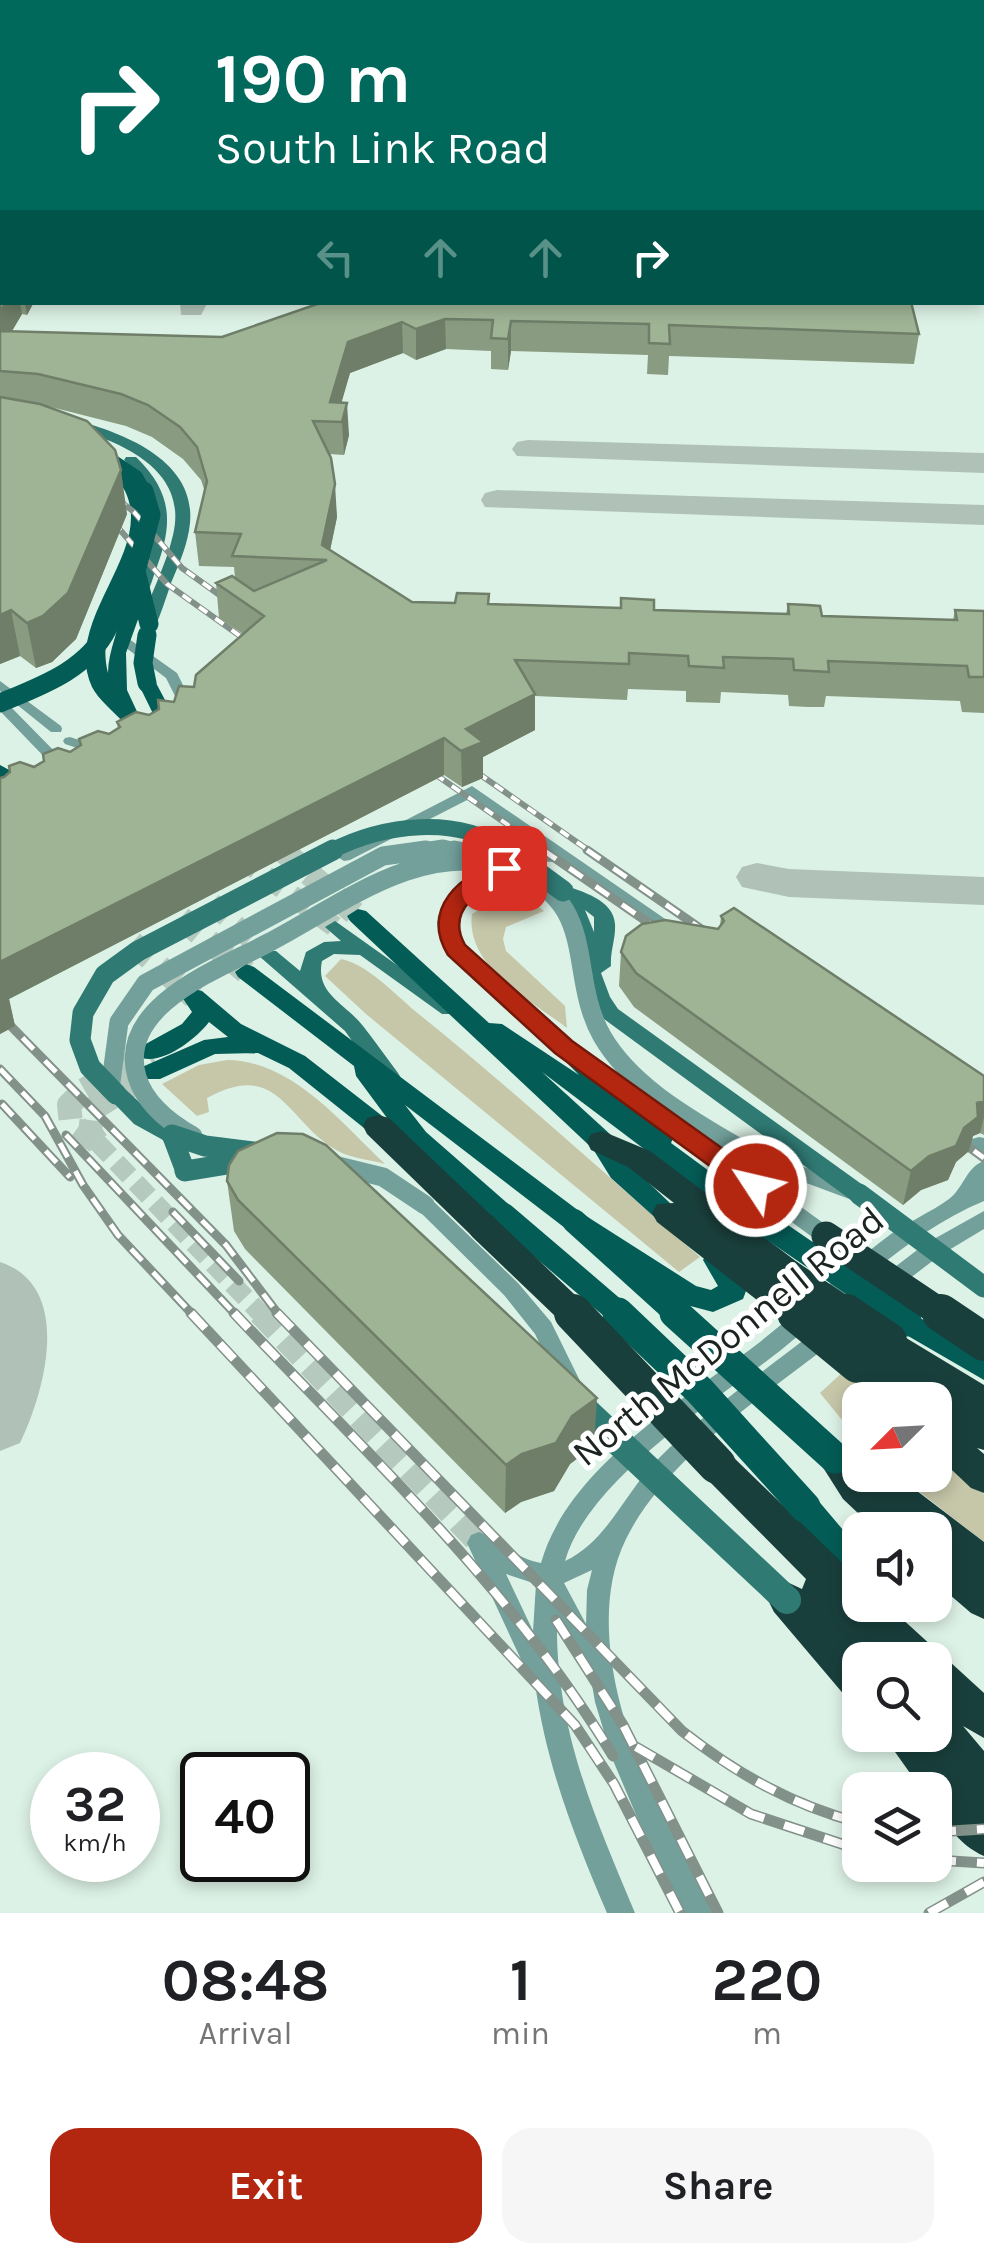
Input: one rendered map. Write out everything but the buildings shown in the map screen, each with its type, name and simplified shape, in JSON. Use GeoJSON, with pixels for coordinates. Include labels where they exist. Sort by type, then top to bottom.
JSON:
{"type":"FeatureCollection","features":[{"type":"Feature","properties":{"kind":"highway"},"geometry":{"type":"LineString","coordinates":[[378,1126],[494,1221],[576,1316],[717,1465],[790,1540],[900,1642]]}},
{"type":"Feature","properties":{"kind":"highway"},"geometry":{"type":"LineString","coordinates":[[602,1142],[779,1283],[984,1435]]}},
{"type":"Feature","properties":{"kind":"highway"},"geometry":{"type":"LineString","coordinates":[[668,1213],[779,1283]]}},
{"type":"Feature","properties":{"kind":"highway"},"geometry":{"type":"LineString","coordinates":[[826,1236],[984,1328]]}},
{"type":"Feature","properties":{"kind":"highway"},"geometry":{"type":"LineString","coordinates":[[826,1236],[984,1342]]}},
{"type":"Feature","properties":{"kind":"highway"},"geometry":{"type":"LineString","coordinates":[[873,1352],[890,1382]]}},
{"type":"Feature","properties":{"kind":"highway"},"geometry":{"type":"LineString","coordinates":[[873,1352],[984,1403]]}},
{"type":"Feature","properties":{"kind":"highway"},"geometry":{"type":"LineString","coordinates":[[952,1447],[984,1477]]}},
{"type":"Feature","properties":{"kind":"highway"},"geometry":{"type":"LineString","coordinates":[[717,1465],[865,1642]]}},
{"type":"Feature","properties":{"kind":"highway"},"geometry":{"type":"LineString","coordinates":[[860,1492],[882,1512]]}},
{"type":"Feature","properties":{"kind":"highway"},"geometry":{"type":"LineString","coordinates":[[891,1492],[984,1564]]}},
{"type":"Feature","properties":{"kind":"highway"},"geometry":{"type":"LineString","coordinates":[[952,1574],[984,1601]]}},
{"type":"Feature","properties":{"kind":"highway"},"geometry":{"type":"LineString","coordinates":[[786,1600],[842,1664]]}},
{"type":"Feature","properties":{"kind":"highway"},"geometry":{"type":"LineString","coordinates":[[952,1691],[984,1722]]}},
{"type":"Feature","properties":{"kind":"highway"},"geometry":{"type":"LineString","coordinates":[[952,1744],[984,1782]]}},
{"type":"Feature","properties":{"kind":"highway"},"geometry":{"type":"LineString","coordinates":[[916,1752],[984,1835]]}},
{"type":"Feature","properties":{"kind":"main road"},"geometry":{"type":"LineString","coordinates":[[53,426],[96,439],[147,473],[159,494],[162,518],[157,550],[116,652],[118,690],[133,724],[107,702],[95,676],[95,638]]}},
{"type":"Feature","properties":{"kind":"main road"},"geometry":{"type":"LineString","coordinates":[[0,703],[58,678],[86,657],[105,634],[151,515],[149,500],[136,477],[108,455],[53,426]]}},
{"type":"Feature","properties":{"kind":"main road"},"geometry":{"type":"LineString","coordinates":[[53,426],[126,442],[162,468],[176,485],[183,519],[149,624],[143,663],[168,724]]}},
{"type":"Feature","properties":{"kind":"main road"},"geometry":{"type":"LineString","coordinates":[[47,676],[72,662],[95,638],[130,570],[139,529],[141,504],[127,477],[108,461],[71,444]]}},
{"type":"Feature","properties":{"kind":"main road"},"geometry":{"type":"LineString","coordinates":[[139,529],[162,518]]}},
{"type":"Feature","properties":{"kind":"main road"},"geometry":{"type":"LineString","coordinates":[[130,570],[132,611]]}},
{"type":"Feature","properties":{"kind":"main road"},"geometry":{"type":"LineString","coordinates":[[130,570],[149,624]]}},
{"type":"Feature","properties":{"kind":"main road"},"geometry":{"type":"LineString","coordinates":[[72,777],[63,759],[68,753],[88,750],[107,758]]}},
{"type":"Feature","properties":{"kind":"main road"},"geometry":{"type":"LineString","coordinates":[[2,769],[39,794]]}},
{"type":"Feature","properties":{"kind":"main road"},"geometry":{"type":"LineString","coordinates":[[366,1196],[323,1166],[205,1146],[172,1135],[142,1118],[90,1067],[80,1040],[83,1013],[105,976],[138,951],[361,836],[411,826],[471,831],[494,840],[602,914],[608,929],[599,955],[604,984],[665,1048]]}},
{"type":"Feature","properties":{"kind":"main road"},"geometry":{"type":"LineString","coordinates":[[564,891],[576,907],[590,941],[596,996],[611,1014],[665,1048],[984,1287]]}},
{"type":"Feature","properties":{"kind":"main road"},"geometry":{"type":"LineString","coordinates":[[358,916],[602,1142],[620,1171],[728,1272],[734,1284],[728,1296],[712,1301],[689,1295],[574,1222]]}},
{"type":"Feature","properties":{"kind":"main road"},"geometry":{"type":"LineString","coordinates":[[335,927],[479,1030]]}},
{"type":"Feature","properties":{"kind":"main road"},"geometry":{"type":"LineString","coordinates":[[330,1007],[309,975],[309,963],[332,947],[361,948]]}},
{"type":"Feature","properties":{"kind":"main road"},"geometry":{"type":"LineString","coordinates":[[269,956],[352,1026],[393,1082]]}},
{"type":"Feature","properties":{"kind":"main road"},"geometry":{"type":"LineString","coordinates":[[246,972],[574,1222],[842,1459]]}},
{"type":"Feature","properties":{"kind":"main road"},"geometry":{"type":"LineString","coordinates":[[278,1052],[229,1043],[150,1063],[200,1023],[204,1014],[194,998],[233,1030],[278,1052],[378,1126],[453,1174]]}},
{"type":"Feature","properties":{"kind":"main road"},"geometry":{"type":"LineString","coordinates":[[460,1011],[666,1139]]}},
{"type":"Feature","properties":{"kind":"main road"},"geometry":{"type":"LineString","coordinates":[[347,1047],[417,1139],[494,1221],[589,1284],[682,1372],[774,1470],[842,1551]]}},
{"type":"Feature","properties":{"kind":"main road"},"geometry":{"type":"LineString","coordinates":[[564,1047],[730,1200],[859,1292],[984,1368]]}},
{"type":"Feature","properties":{"kind":"main road"},"geometry":{"type":"LineString","coordinates":[[528,1358],[786,1600],[845,1642]]}},
{"type":"Feature","properties":{"kind":"main road"},"geometry":{"type":"LineString","coordinates":[[901,1622],[918,1642]]}},
{"type":"Feature","properties":{"kind":"main road"},"geometry":{"type":"LineString","coordinates":[[952,1674],[984,1698]]}},
{"type":"Feature","properties":{"kind":"main road"},"geometry":{"type":"LineString","coordinates":[[952,1711],[984,1722]]}},
{"type":"Feature","properties":{"kind":"street"},"geometry":{"type":"LineString","coordinates":[[122,638],[172,676],[191,717]]}},
{"type":"Feature","properties":{"kind":"street"},"geometry":{"type":"LineString","coordinates":[[0,686],[56,730]]}},
{"type":"Feature","properties":{"kind":"street"},"geometry":{"type":"LineString","coordinates":[[0,703],[72,777]]}},
{"type":"Feature","properties":{"kind":"street"},"geometry":{"type":"LineString","coordinates":[[70,740],[91,745],[107,758]]}},
{"type":"Feature","properties":{"kind":"street"},"geometry":{"type":"LineString","coordinates":[[344,856],[472,791],[693,944]]}},
{"type":"Feature","properties":{"kind":"street"},"geometry":{"type":"LineString","coordinates":[[527,856],[538,837]]}},
{"type":"Feature","properties":{"kind":"street"},"geometry":{"type":"LineString","coordinates":[[110,1089],[115,1024],[144,984],[383,856],[443,847],[488,856],[544,892],[590,941]]}},
{"type":"Feature","properties":{"kind":"street"},"geometry":{"type":"LineString","coordinates":[[564,1047],[468,964],[448,935],[446,922],[458,898],[481,880],[527,856],[552,854],[568,858]]}},
{"type":"Feature","properties":{"kind":"street"},"geometry":{"type":"LineString","coordinates":[[583,1408],[543,1328],[490,1266],[424,1204],[383,1177],[205,1142],[160,1113],[133,1072],[136,1045],[147,1020],[189,986],[388,878],[432,865],[504,866],[527,878],[573,918],[581,934],[594,1021],[621,1062],[701,1123],[768,1164],[859,1194]]}},
{"type":"Feature","properties":{"kind":"street"},"geometry":{"type":"LineString","coordinates":[[666,1139],[826,1236]]}},
{"type":"Feature","properties":{"kind":"street"},"geometry":{"type":"LineString","coordinates":[[958,1203],[984,1168]]}},
{"type":"Feature","properties":{"kind":"street","name":"North McDonnell Road"},"geometry":{"type":"LineString","coordinates":[[621,1913],[564,1777],[548,1703],[548,1578],[566,1530],[629,1460],[923,1224],[984,1193]]}},
{"type":"Feature","properties":{"kind":"street","name":"North McDonnell Road"},"geometry":{"type":"LineString","coordinates":[[698,1913],[636,1788],[603,1682],[598,1644],[600,1590],[624,1518],[644,1488],[680,1454],[919,1259],[984,1219]]}},
{"type":"Feature","properties":{"kind":"street"},"geometry":{"type":"LineString","coordinates":[[548,1703],[533,1652],[479,1543],[518,1569],[548,1578],[590,1560],[624,1518]]}},
{"type":"Feature","properties":{"kind":"street"},"geometry":{"type":"LineString","coordinates":[[548,1578],[603,1682]]}},
{"type":"Feature","properties":{"kind":"green space"},"geometry":{"type":"Polygon","coordinates":[[[515,887],[544,911],[506,927],[506,951],[565,1006],[567,1028],[503,980],[479,950],[472,914],[515,887]]]}},
{"type":"Feature","properties":{"kind":"green space"},"geometry":{"type":"Polygon","coordinates":[[[341,959],[380,981],[700,1257],[679,1272],[366,1014],[325,976],[341,959]]]}},
{"type":"Feature","properties":{"kind":"green space"},"geometry":{"type":"Polygon","coordinates":[[[227,1060],[251,1063],[294,1082],[333,1113],[385,1164],[338,1151],[267,1090],[251,1085],[231,1088],[207,1098],[209,1112],[197,1116],[162,1084],[199,1065],[227,1060]]]}},
{"type":"Feature","properties":{"kind":"green space"},"geometry":{"type":"Polygon","coordinates":[[[845,1370],[860,1382],[842,1382],[842,1420],[820,1393],[845,1370]]]}},
{"type":"Feature","properties":{"kind":"green space"},"geometry":{"type":"Polygon","coordinates":[[[952,1463],[984,1494],[984,1542],[952,1517],[952,1512],[945,1512],[920,1492],[952,1492],[952,1463]]]}},
{"type":"Feature","properties":{"kind":"taxiway"},"geometry":{"type":"LineString","coordinates":[[191,309],[193,305]]}},
{"type":"Feature","properties":{"kind":"taxiway"},"geometry":{"type":"LineString","coordinates":[[528,449],[984,463]]}},
{"type":"Feature","properties":{"kind":"taxiway"},"geometry":{"type":"LineString","coordinates":[[497,500],[984,515]]}},
{"type":"Feature","properties":{"kind":"taxiway"},"geometry":{"type":"LineString","coordinates":[[757,877],[789,883],[984,891]]}},
{"type":"Feature","properties":{"kind":"taxiway"},"geometry":{"type":"LineString","coordinates":[[0,1283],[12,1300],[21,1334],[17,1371],[0,1426]]}},
{"type":"Feature","properties":{"kind":"tunnel"},"geometry":{"type":"LineString","coordinates":[[266,836],[284,852]]}},
{"type":"Feature","properties":{"kind":"tunnel"},"geometry":{"type":"LineString","coordinates":[[282,850],[358,916]]}},
{"type":"Feature","properties":{"kind":"tunnel"},"geometry":{"type":"LineString","coordinates":[[240,857],[335,927]]}},
{"type":"Feature","properties":{"kind":"tunnel"},"geometry":{"type":"LineString","coordinates":[[188,881],[255,943]]}},
{"type":"Feature","properties":{"kind":"tunnel"},"geometry":{"type":"LineString","coordinates":[[153,895],[246,972]]}},
{"type":"Feature","properties":{"kind":"tunnel"},"geometry":{"type":"LineString","coordinates":[[105,919],[194,997]]}},
{"type":"Feature","properties":{"kind":"tunnel"},"geometry":{"type":"LineString","coordinates":[[150,1052],[84,1090],[69,1105],[71,1123],[97,1142],[90,1132],[93,1109],[151,1073]]}},
{"type":"Feature","properties":{"kind":"tunnel"},"geometry":{"type":"LineString","coordinates":[[97,1142],[262,1315]]}},
{"type":"Feature","properties":{"kind":"tunnel"},"geometry":{"type":"LineString","coordinates":[[260,1313],[479,1543]]}},
{"type":"Feature","properties":{"kind":"railway"},"geometry":{"type":"LineString","coordinates":[[102,487],[134,512],[182,568],[239,609]]}},
{"type":"Feature","properties":{"kind":"railway"},"geometry":{"type":"LineString","coordinates":[[101,508],[167,584],[264,653]]}},
{"type":"Feature","properties":{"kind":"railway"},"geometry":{"type":"LineString","coordinates":[[462,762],[591,852]]}},
{"type":"Feature","properties":{"kind":"railway"},"geometry":{"type":"LineString","coordinates":[[419,763],[547,852]]}},
{"type":"Feature","properties":{"kind":"railway"},"geometry":{"type":"LineString","coordinates":[[543,850],[669,937]]}},
{"type":"Feature","properties":{"kind":"railway"},"geometry":{"type":"LineString","coordinates":[[587,850],[720,942]]}},
{"type":"Feature","properties":{"kind":"railway"},"geometry":{"type":"LineString","coordinates":[[0,1015],[226,1245],[279,1315]]}},
{"type":"Feature","properties":{"kind":"railway"},"geometry":{"type":"LineString","coordinates":[[0,1069],[45,1116],[83,1185],[118,1235],[193,1315]]}},
{"type":"Feature","properties":{"kind":"railway"},"geometry":{"type":"LineString","coordinates":[[2,1104],[70,1177]]}},
{"type":"Feature","properties":{"kind":"railway"},"geometry":{"type":"LineString","coordinates":[[948,1132],[984,1158]]}},
{"type":"Feature","properties":{"kind":"railway"},"geometry":{"type":"LineString","coordinates":[[66,1135],[236,1315]]}},
{"type":"Feature","properties":{"kind":"railway"},"geometry":{"type":"LineString","coordinates":[[173,1212],[239,1281]]}},
{"type":"Feature","properties":{"kind":"railway"},"geometry":{"type":"LineString","coordinates":[[191,1313],[575,1725],[614,1784],[680,1913]]}},
{"type":"Feature","properties":{"kind":"railway"},"geometry":{"type":"LineString","coordinates":[[234,1313],[484,1579],[530,1636],[613,1756]]}},
{"type":"Feature","properties":{"kind":"railway"},"geometry":{"type":"LineString","coordinates":[[277,1313],[682,1731],[766,1786],[842,1817]]}},
{"type":"Feature","properties":{"kind":"railway"},"geometry":{"type":"LineString","coordinates":[[556,1620],[623,1725],[718,1913]]}},
{"type":"Feature","properties":{"kind":"railway"},"geometry":{"type":"LineString","coordinates":[[636,1747],[751,1814],[842,1844]]}},
{"type":"Feature","properties":{"kind":"railway"},"geometry":{"type":"LineString","coordinates":[[952,1831],[984,1829]]}},
{"type":"Feature","properties":{"kind":"railway"},"geometry":{"type":"LineString","coordinates":[[952,1861],[984,1863]]}},
{"type":"Feature","properties":{"kind":"railway"},"geometry":{"type":"LineString","coordinates":[[929,1913],[984,1882]]}},
{"type":"Feature","properties":{"kind":"route"},"geometry":{"type":"LineString","coordinates":[[504,868],[468,888],[450,909],[446,922],[456,950],[564,1047],[756,1186]]}}]}
